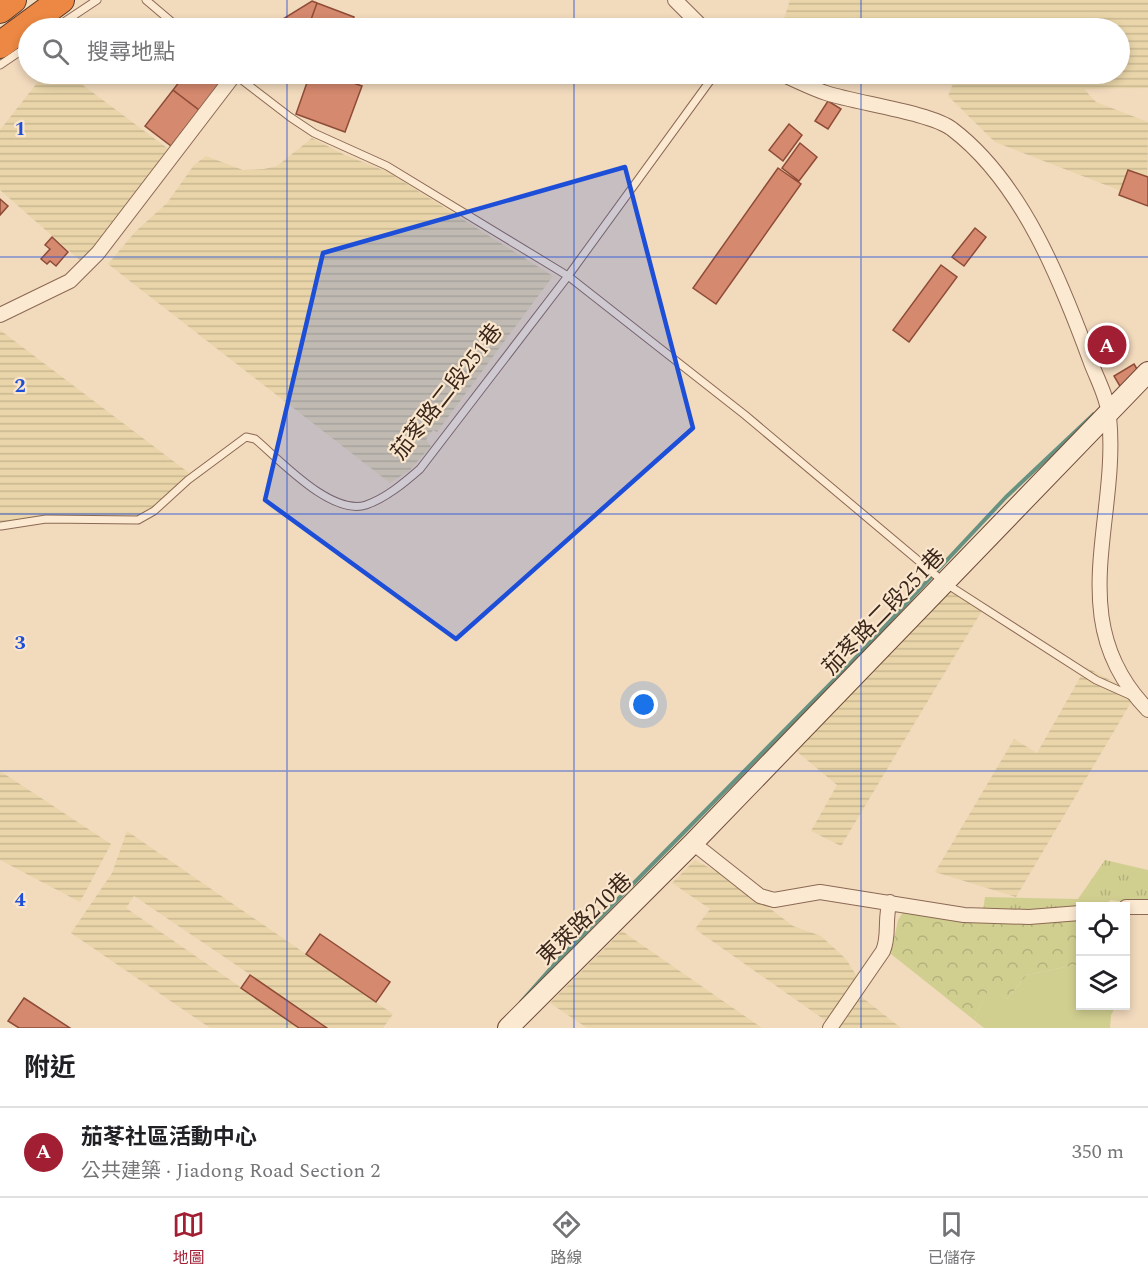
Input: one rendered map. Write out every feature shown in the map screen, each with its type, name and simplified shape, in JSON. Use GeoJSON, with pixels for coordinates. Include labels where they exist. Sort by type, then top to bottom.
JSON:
{"type":"FeatureCollection","features":[{"type":"Feature","properties":{"kind":"highway"},"geometry":{"type":"LineString","coordinates":[[0,9],[13,0]]}},
{"type":"Feature","properties":{"kind":"highway"},"geometry":{"type":"LineString","coordinates":[[37,18],[62,0]]}},
{"type":"Feature","properties":{"kind":"highway"},"geometry":{"type":"LineString","coordinates":[[0,45],[18,32]]}},
{"type":"Feature","properties":{"kind":"street"},"geometry":{"type":"LineString","coordinates":[[675,0],[693,18]]}},
{"type":"Feature","properties":{"kind":"street"},"geometry":{"type":"LineString","coordinates":[[0,315],[70,281],[98,253],[227,84]]}},
{"type":"Feature","properties":{"kind":"street"},"geometry":{"type":"LineString","coordinates":[[805,84],[826,93],[951,128],[980,155],[1016,198],[1057,278],[1109,413],[1111,460],[1098,588],[1108,649],[1136,698],[1148,710]]}},
{"type":"Feature","properties":{"kind":"street","name":"茄苳路二段251巷"},"geometry":{"type":"LineString","coordinates":[[693,843],[945,583],[1065,455],[1148,372]]}},
{"type":"Feature","properties":{"kind":"street"},"geometry":{"type":"LineString","coordinates":[[693,843],[760,896],[774,900],[829,892],[964,915],[1029,917],[1076,913]]}},
{"type":"Feature","properties":{"kind":"street","name":"東萊路210巷"},"geometry":{"type":"LineString","coordinates":[[508,1028],[693,843]]}},
{"type":"Feature","properties":{"kind":"street"},"geometry":{"type":"LineString","coordinates":[[830,1028],[887,943],[887,911],[890,902]]}},
{"type":"Feature","properties":{"kind":"street"},"geometry":{"type":"LineString","coordinates":[[1130,907],[1148,908]]}},
{"type":"Feature","properties":{"kind":"lane"},"geometry":{"type":"LineString","coordinates":[[70,18],[97,0]]}},
{"type":"Feature","properties":{"kind":"lane"},"geometry":{"type":"LineString","coordinates":[[146,0],[167,18]]}},
{"type":"Feature","properties":{"kind":"lane"},"geometry":{"type":"LineString","coordinates":[[0,65],[18,53]]}},
{"type":"Feature","properties":{"kind":"lane"},"geometry":{"type":"LineString","coordinates":[[248,84],[314,133],[387,166],[568,276],[745,415],[945,583],[1096,680],[1136,698]]}},
{"type":"Feature","properties":{"kind":"lane","name":"茄苳路二段251巷"},"geometry":{"type":"LineString","coordinates":[[1,526],[46,519],[138,520],[154,511],[180,487],[246,437],[255,439],[321,494],[340,504],[365,506],[399,488],[420,470],[568,276],[708,84]]}},
{"type":"Feature","properties":{"kind":"highlighted area"},"geometry":{"type":"Polygon","coordinates":[[[625,167],[693,428],[456,639],[265,500],[323,253],[625,167]]]}},
{"type":"Feature","properties":{"kind":"shaded area"},"geometry":{"type":"Polygon","coordinates":[[[790,0],[1148,0],[1148,88],[1084,89],[1096,102],[1148,122],[1147,201],[995,142],[948,96],[953,84],[1130,84],[1130,18],[784,18],[790,0]]]}},
{"type":"Feature","properties":{"kind":"shaded area"},"geometry":{"type":"Polygon","coordinates":[[[36,84],[81,84],[171,151],[83,263],[0,190],[0,130],[36,84]]]}},
{"type":"Feature","properties":{"kind":"shaded area"},"geometry":{"type":"Polygon","coordinates":[[[312,138],[345,155],[388,172],[553,276],[437,432],[433,430],[426,440],[431,446],[410,470],[390,483],[108,264],[135,232],[167,203],[194,165],[206,156],[243,170],[264,169],[277,166],[312,138]]]}},
{"type":"Feature","properties":{"kind":"shaded area"},"geometry":{"type":"Polygon","coordinates":[[[0,330],[189,473],[153,512],[142,517],[40,516],[0,525],[0,330]]]}},
{"type":"Feature","properties":{"kind":"shaded area"},"geometry":{"type":"Polygon","coordinates":[[[953,588],[983,609],[841,846],[811,831],[837,785],[795,750],[953,588]]]}},
{"type":"Feature","properties":{"kind":"shaded area"},"geometry":{"type":"Polygon","coordinates":[[[1086,667],[1136,694],[1016,897],[935,872],[1014,739],[1037,753],[1086,667]]]}},
{"type":"Feature","properties":{"kind":"shaded area"},"geometry":{"type":"Polygon","coordinates":[[[0,771],[111,844],[80,902],[0,860],[0,771]]]}},
{"type":"Feature","properties":{"kind":"shaded area"},"geometry":{"type":"Polygon","coordinates":[[[127,831],[393,1014],[383,1028],[329,1028],[134,896],[126,908],[300,1028],[210,1028],[71,933],[112,873],[127,831]]]}},
{"type":"Feature","properties":{"kind":"shaded area"},"geometry":{"type":"Polygon","coordinates":[[[695,860],[732,880],[793,926],[821,936],[846,959],[859,980],[829,1023],[695,929],[710,909],[672,883],[695,860]]]}},
{"type":"Feature","properties":{"kind":"shaded area"},"geometry":{"type":"Polygon","coordinates":[[[622,931],[762,1028],[587,1028],[550,1003],[622,931]]]}},
{"type":"Feature","properties":{"kind":"shaded area"},"geometry":{"type":"Polygon","coordinates":[[[858,994],[901,1028],[834,1028],[858,994]]]}},
{"type":"Feature","properties":{"kind":"green space"},"geometry":{"type":"Polygon","coordinates":[[[1105,860],[1148,870],[1148,906],[1111,900],[1108,902],[1076,902],[1076,910],[983,911],[985,897],[1078,899],[1105,860]]]}},
{"type":"Feature","properties":{"kind":"green space"},"geometry":{"type":"Polygon","coordinates":[[[905,909],[973,917],[1076,910],[1076,965],[1027,975],[1007,999],[990,986],[974,1020],[891,954],[898,920],[905,909]]]}},
{"type":"Feature","properties":{"kind":"green space"},"geometry":{"type":"Polygon","coordinates":[[[1076,965],[1076,1010],[1114,1010],[1110,1028],[984,1028],[974,1020],[990,985],[1007,999],[1027,975],[1076,965]]]}},
{"type":"Feature","properties":{"kind":"building"},"geometry":{"type":"Polygon","coordinates":[[[312,1],[317,3],[312,18],[284,18],[312,1]]]}},
{"type":"Feature","properties":{"kind":"building"},"geometry":{"type":"Polygon","coordinates":[[[317,3],[354,17],[354,18],[312,18],[317,3]]]}},
{"type":"Feature","properties":{"kind":"building"},"geometry":{"type":"Polygon","coordinates":[[[178,84],[219,84],[199,110],[173,90],[178,84]]]}},
{"type":"Feature","properties":{"kind":"building"},"geometry":{"type":"Polygon","coordinates":[[[306,84],[362,86],[345,132],[296,114],[306,84]]]}},
{"type":"Feature","properties":{"kind":"building"},"geometry":{"type":"Polygon","coordinates":[[[173,90],[199,110],[171,146],[145,126],[173,90]]]}},
{"type":"Feature","properties":{"kind":"building"},"geometry":{"type":"Polygon","coordinates":[[[828,101],[841,109],[828,129],[815,121],[828,101]]]}},
{"type":"Feature","properties":{"kind":"building"},"geometry":{"type":"Polygon","coordinates":[[[789,124],[802,135],[783,161],[769,150],[789,124]]]}},
{"type":"Feature","properties":{"kind":"building"},"geometry":{"type":"Polygon","coordinates":[[[800,143],[817,157],[799,181],[782,168],[800,143]]]}},
{"type":"Feature","properties":{"kind":"building"},"geometry":{"type":"Polygon","coordinates":[[[778,168],[801,184],[716,304],[693,288],[778,168]]]}},
{"type":"Feature","properties":{"kind":"building"},"geometry":{"type":"Polygon","coordinates":[[[1128,170],[1148,177],[1148,206],[1119,195],[1128,170]]]}},
{"type":"Feature","properties":{"kind":"building"},"geometry":{"type":"Polygon","coordinates":[[[0,199],[8,206],[0,215],[0,199]]]}},
{"type":"Feature","properties":{"kind":"building"},"geometry":{"type":"Polygon","coordinates":[[[975,228],[986,237],[964,266],[952,257],[975,228]]]}},
{"type":"Feature","properties":{"kind":"building"},"geometry":{"type":"Polygon","coordinates":[[[52,237],[68,252],[56,266],[50,261],[47,264],[41,259],[50,249],[45,245],[52,237]]]}},
{"type":"Feature","properties":{"kind":"building"},"geometry":{"type":"Polygon","coordinates":[[[941,265],[957,277],[909,342],[893,330],[941,265]]]}},
{"type":"Feature","properties":{"kind":"building"},"geometry":{"type":"Polygon","coordinates":[[[1098,331],[1122,341],[1112,365],[1093,357],[1091,348],[1098,331]]]}},
{"type":"Feature","properties":{"kind":"building"},"geometry":{"type":"Polygon","coordinates":[[[1134,364],[1141,376],[1121,388],[1114,376],[1134,364]]]}},
{"type":"Feature","properties":{"kind":"building"},"geometry":{"type":"Polygon","coordinates":[[[320,934],[390,982],[376,1002],[306,954],[320,934]]]}},
{"type":"Feature","properties":{"kind":"building"},"geometry":{"type":"Polygon","coordinates":[[[250,975],[327,1028],[299,1028],[241,988],[250,975]]]}},
{"type":"Feature","properties":{"kind":"building"},"geometry":{"type":"Polygon","coordinates":[[[24,998],[70,1028],[19,1028],[8,1021],[24,998]]]}},
{"type":"Feature","properties":{"kind":"waterway"},"geometry":{"type":"LineString","coordinates":[[521,1002],[560,958],[846,668],[1006,497],[1094,414]]}},
{"type":"Feature","properties":{"kind":"place","name":"茄苳社區活動中心"},"geometry":{"type":"Point","coordinates":[1107,345]}}]}
